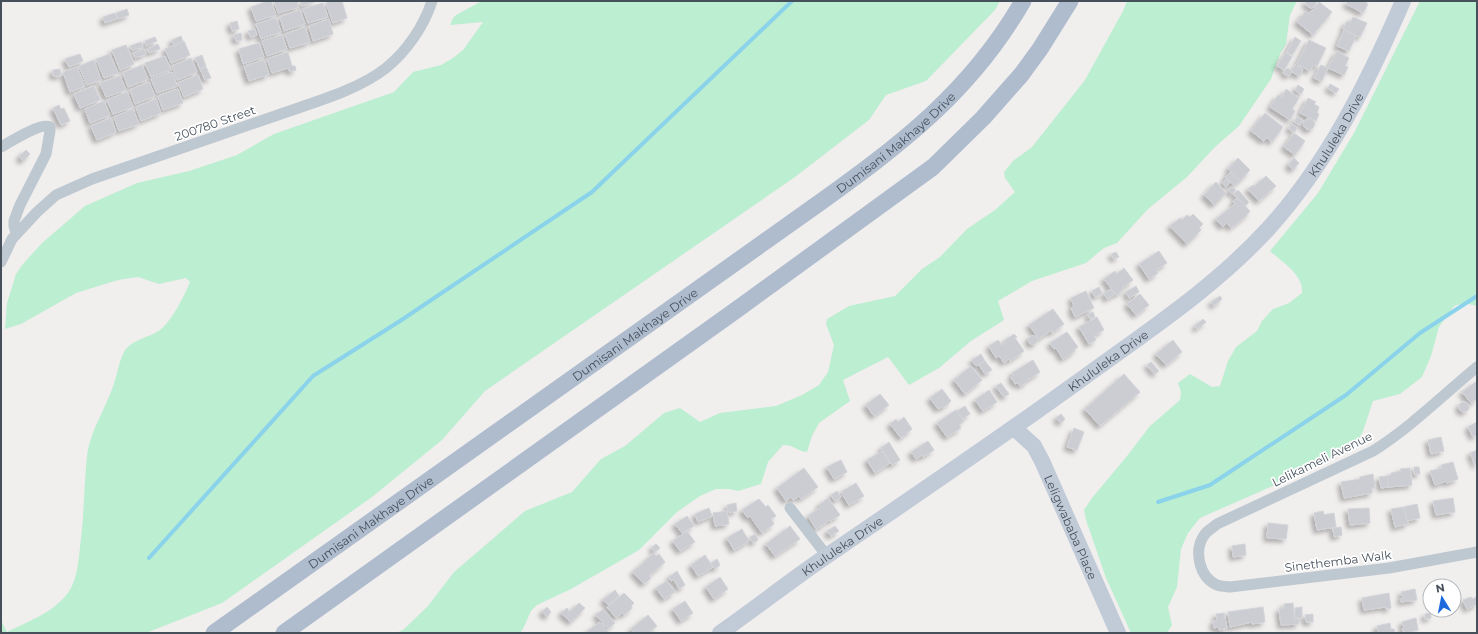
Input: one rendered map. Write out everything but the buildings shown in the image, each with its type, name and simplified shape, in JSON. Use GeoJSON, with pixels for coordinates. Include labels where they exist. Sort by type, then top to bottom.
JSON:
{"type":"FeatureCollection","features":[{"type":"Feature","properties":{"kind":"main road","name":"Dumisani Makhaye Drive"},"geometry":{"type":"LineString","coordinates":[[214,633],[815,206],[904,140],[943,105],[982,62],[1002,37],[1023,1]]}},
{"type":"Feature","properties":{"kind":"main road"},"geometry":{"type":"LineString","coordinates":[[284,633],[739,308],[933,167],[983,118],[1021,75],[1040,49],[1070,1]]}},
{"type":"Feature","properties":{"kind":"street","name":"200780 Street"},"geometry":{"type":"LineString","coordinates":[[1,262],[16,233],[56,195],[92,179],[302,106],[365,82],[386,68],[400,56],[419,31],[432,1]]}},
{"type":"Feature","properties":{"kind":"street","name":"Khululeka Drive"},"geometry":{"type":"LineString","coordinates":[[720,633],[827,556],[1014,428],[1200,292],[1240,258],[1267,230],[1303,186],[1333,141],[1352,108],[1390,32],[1403,1]]}},
{"type":"Feature","properties":{"kind":"street"},"geometry":{"type":"LineString","coordinates":[[1,147],[39,127],[50,127],[46,154],[20,205],[14,221],[16,233]]}},
{"type":"Feature","properties":{"kind":"street","name":"Lelikameli Avenue"},"geometry":{"type":"LineString","coordinates":[[1206,575],[1200,566],[1200,544],[1205,534],[1217,524],[1373,451],[1395,437],[1414,422],[1477,367]]}},
{"type":"Feature","properties":{"kind":"street","name":"Leligwababa Place"},"geometry":{"type":"LineString","coordinates":[[1014,428],[1034,446],[1042,461],[1118,633]]}},
{"type":"Feature","properties":{"kind":"street"},"geometry":{"type":"LineString","coordinates":[[790,508],[827,556]]}},
{"type":"Feature","properties":{"kind":"street","name":"Sinethemba Walk"},"geometry":{"type":"LineString","coordinates":[[1206,575],[1212,582],[1219,586],[1230,586],[1389,568],[1477,552]]}},
{"type":"Feature","properties":{"kind":"green space"},"geometry":{"type":"Polygon","coordinates":[[[482,1],[1000,1],[995,10],[926,81],[886,95],[869,120],[795,177],[485,391],[442,440],[372,497],[222,603],[146,633],[1,633],[1,620],[7,632],[51,609],[59,603],[71,588],[79,557],[89,446],[95,427],[112,389],[123,354],[134,342],[160,330],[169,321],[185,294],[190,282],[186,278],[159,284],[138,277],[118,280],[76,293],[21,324],[5,329],[7,303],[16,274],[23,264],[42,243],[85,206],[137,183],[189,171],[237,155],[274,134],[394,92],[413,72],[441,65],[463,50],[483,22],[450,25],[456,15],[482,1]]]}},
{"type":"Feature","properties":{"kind":"green space"},"geometry":{"type":"Polygon","coordinates":[[[1127,1],[1297,1],[1290,15],[1286,44],[1280,54],[1271,79],[1239,126],[1215,147],[1187,177],[1148,209],[1117,243],[1104,248],[1086,263],[1032,281],[998,301],[1004,320],[971,341],[939,368],[909,385],[888,357],[843,380],[850,401],[819,423],[812,436],[807,452],[783,445],[768,462],[761,484],[738,491],[716,489],[700,496],[677,512],[639,550],[571,589],[537,605],[531,611],[520,633],[396,633],[403,630],[428,606],[454,572],[525,511],[572,492],[601,459],[625,446],[664,413],[680,408],[700,422],[720,413],[776,406],[802,395],[819,385],[828,372],[834,345],[826,324],[827,319],[849,306],[895,296],[922,269],[940,257],[967,229],[995,210],[1015,192],[1005,178],[1004,172],[1013,161],[1032,147],[1085,80],[1127,1]]]}},
{"type":"Feature","properties":{"kind":"green space"},"geometry":{"type":"Polygon","coordinates":[[[1420,1],[1477,1],[1477,306],[1464,303],[1454,306],[1439,327],[1431,356],[1422,377],[1400,394],[1373,401],[1363,431],[1357,443],[1309,470],[1200,518],[1188,533],[1181,549],[1177,587],[1168,607],[1172,625],[1167,633],[1131,633],[1106,578],[1084,510],[1150,426],[1180,400],[1181,392],[1178,383],[1190,374],[1212,387],[1220,386],[1228,361],[1236,347],[1257,331],[1262,321],[1273,309],[1289,303],[1302,293],[1300,280],[1286,264],[1270,251],[1318,193],[1354,133],[1420,1]]]}},
{"type":"Feature","properties":{"kind":"waterway"},"geometry":{"type":"LineString","coordinates":[[149,558],[313,376],[400,321],[592,192],[792,1]]}},
{"type":"Feature","properties":{"kind":"waterway"},"geometry":{"type":"LineString","coordinates":[[1158,502],[1210,485],[1346,395],[1420,333],[1477,296]]}}]}
